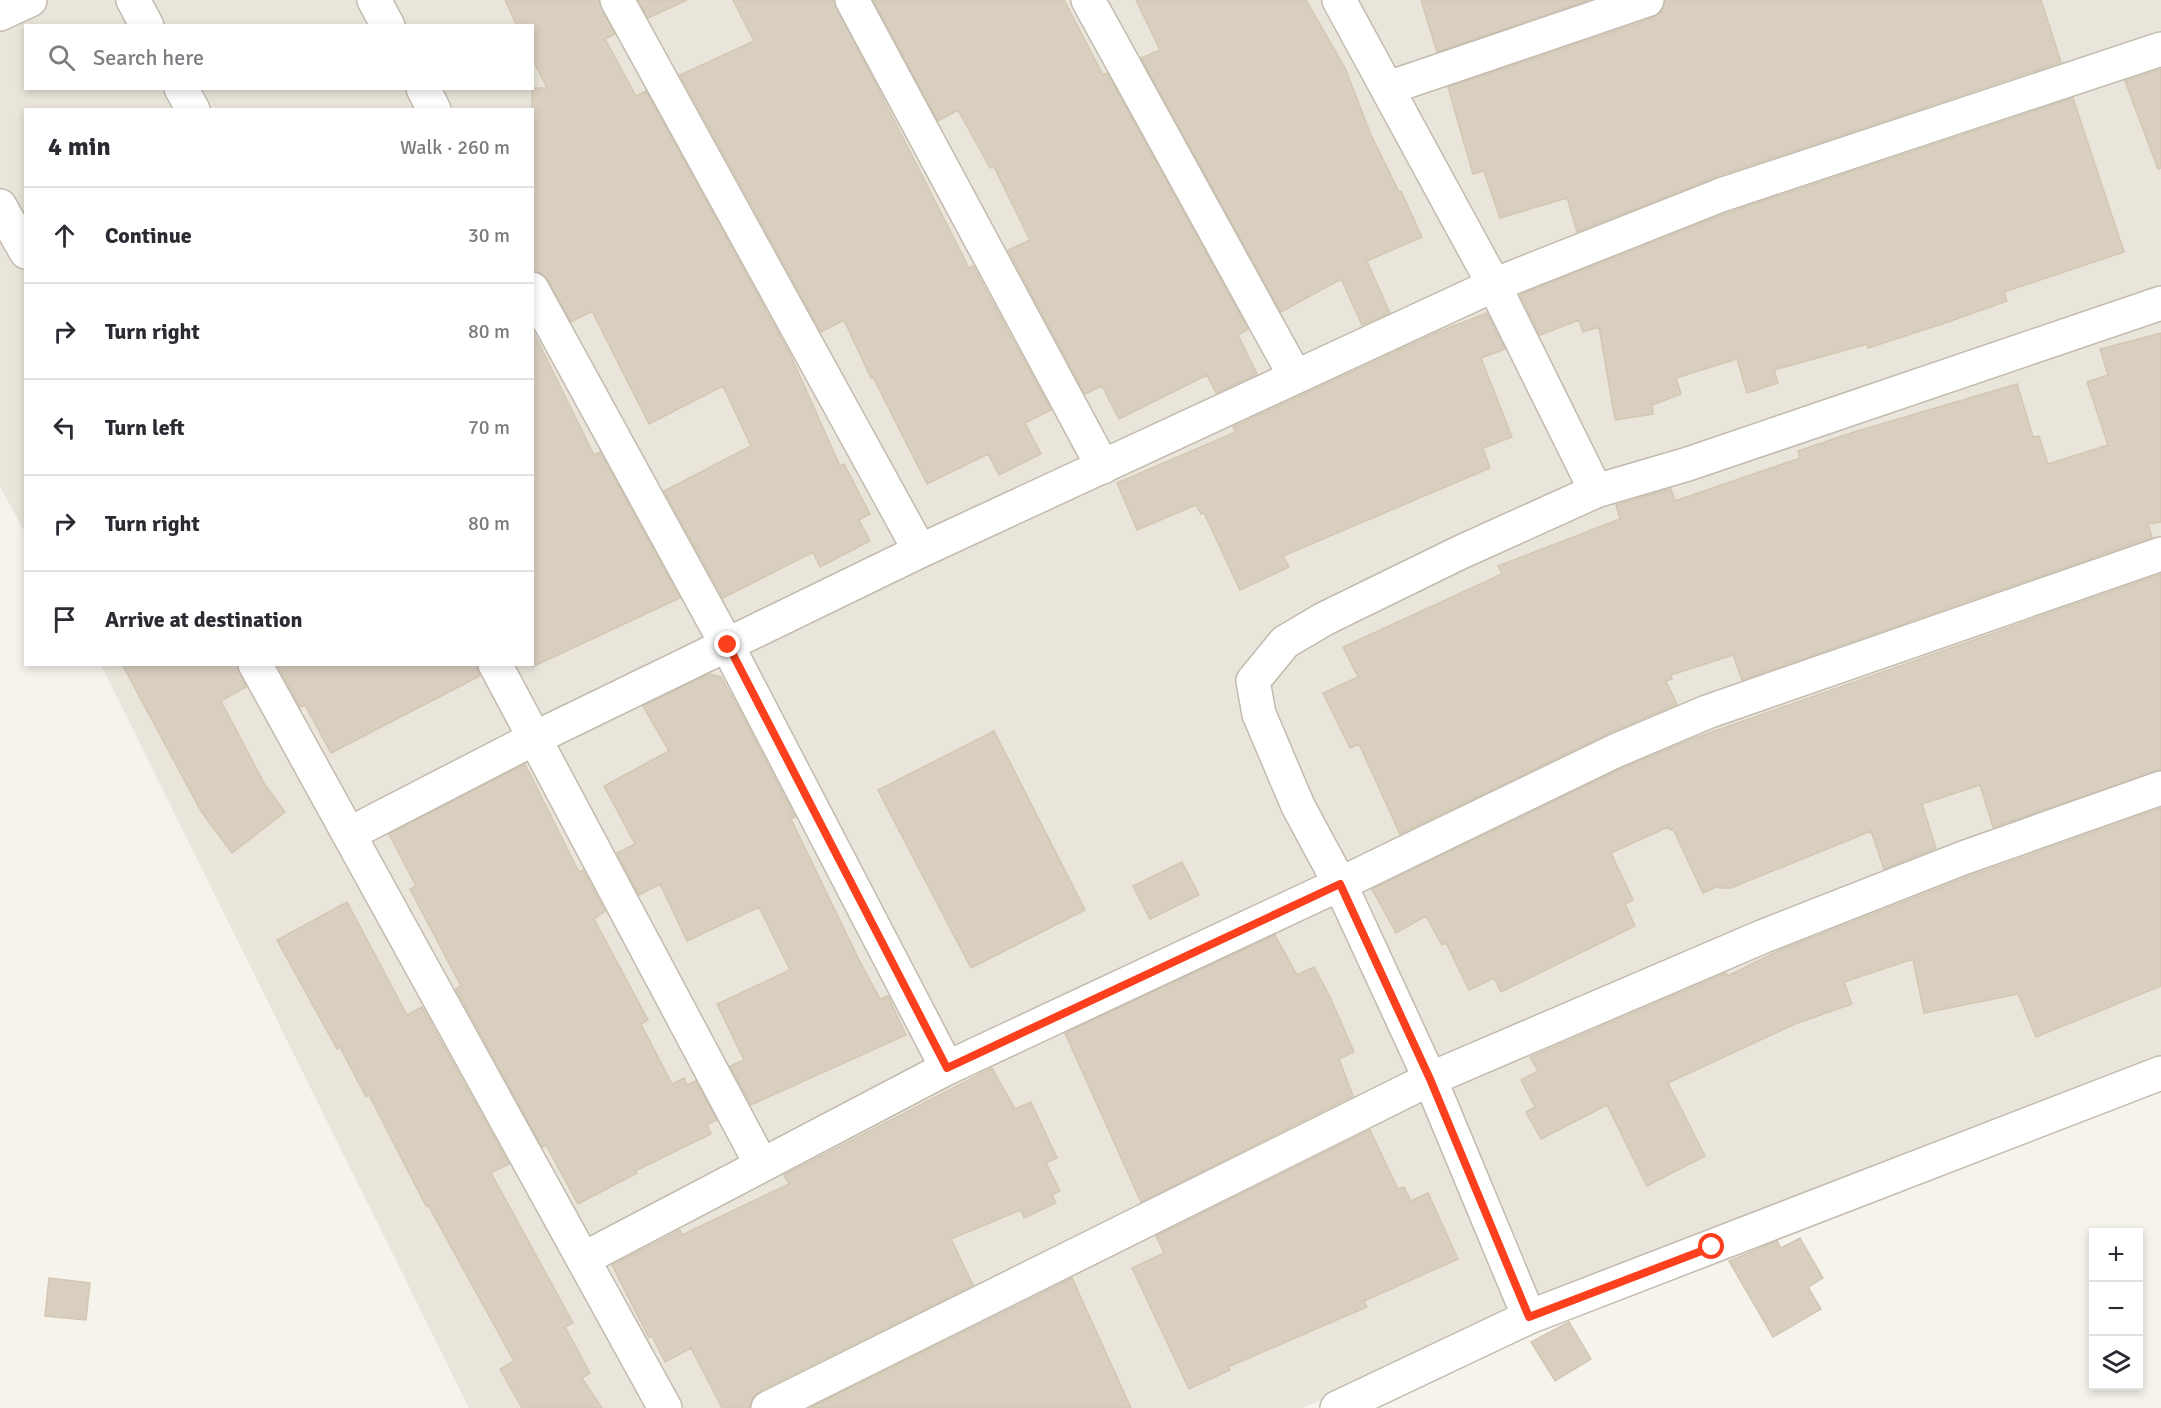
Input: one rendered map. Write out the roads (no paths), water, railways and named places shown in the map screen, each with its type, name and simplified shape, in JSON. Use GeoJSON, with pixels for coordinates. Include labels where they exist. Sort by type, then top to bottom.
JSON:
{"type":"FeatureCollection","features":[{"type":"Feature","properties":{"kind":"street"},"geometry":{"type":"LineString","coordinates":[[0,14],[30,0]]}},
{"type":"Feature","properties":{"kind":"street"},"geometry":{"type":"LineString","coordinates":[[133,0],[146,24]]}},
{"type":"Feature","properties":{"kind":"street"},"geometry":{"type":"LineString","coordinates":[[374,0],[387,24]]}},
{"type":"Feature","properties":{"kind":"street"},"geometry":{"type":"LineString","coordinates":[[617,0],[920,551]]}},
{"type":"Feature","properties":{"kind":"street"},"geometry":{"type":"LineString","coordinates":[[852,0],[1102,467]]}},
{"type":"Feature","properties":{"kind":"street"},"geometry":{"type":"LineString","coordinates":[[1088,0],[1295,376]]}},
{"type":"Feature","properties":{"kind":"street"},"geometry":{"type":"LineString","coordinates":[[1339,0],[1494,285],[1596,491]]}},
{"type":"Feature","properties":{"kind":"street"},"geometry":{"type":"LineString","coordinates":[[1388,88],[1647,0]]}},
{"type":"Feature","properties":{"kind":"street"},"geometry":{"type":"LineString","coordinates":[[349,834],[535,738],[920,551],[1494,285],[1721,195],[2161,49]]}},
{"type":"Feature","properties":{"kind":"street"},"geometry":{"type":"LineString","coordinates":[[182,90],[192,108]]}},
{"type":"Feature","properties":{"kind":"street"},"geometry":{"type":"LineString","coordinates":[[424,90],[433,108]]}},
{"type":"Feature","properties":{"kind":"street"},"geometry":{"type":"LineString","coordinates":[[0,206],[24,248]]}},
{"type":"Feature","properties":{"kind":"street"},"geometry":{"type":"LineString","coordinates":[[534,293],[728,645],[947,1068]]}},
{"type":"Feature","properties":{"kind":"street"},"geometry":{"type":"LineString","coordinates":[[1529,1317],[1430,1079],[1340,884],[1293,795],[1259,714],[1253,681],[1286,642],[1323,619],[1461,552],[1596,491],[1688,464],[2161,303]]}},
{"type":"Feature","properties":{"kind":"street"},"geometry":{"type":"LineString","coordinates":[[585,1258],[760,1164],[947,1068],[1340,884],[1615,751],[1707,712],[2161,554]]}},
{"type":"Feature","properties":{"kind":"street"},"geometry":{"type":"LineString","coordinates":[[256,666],[585,1258],[665,1408]]}},
{"type":"Feature","properties":{"kind":"street"},"geometry":{"type":"LineString","coordinates":[[496,666],[760,1164]]}},
{"type":"Feature","properties":{"kind":"street"},"geometry":{"type":"LineString","coordinates":[[768,1408],[1430,1079],[1764,936],[1963,858],[2161,788]]}},
{"type":"Feature","properties":{"kind":"street"},"geometry":{"type":"LineString","coordinates":[[1337,1408],[1529,1317],[2161,1073]]}}]}
